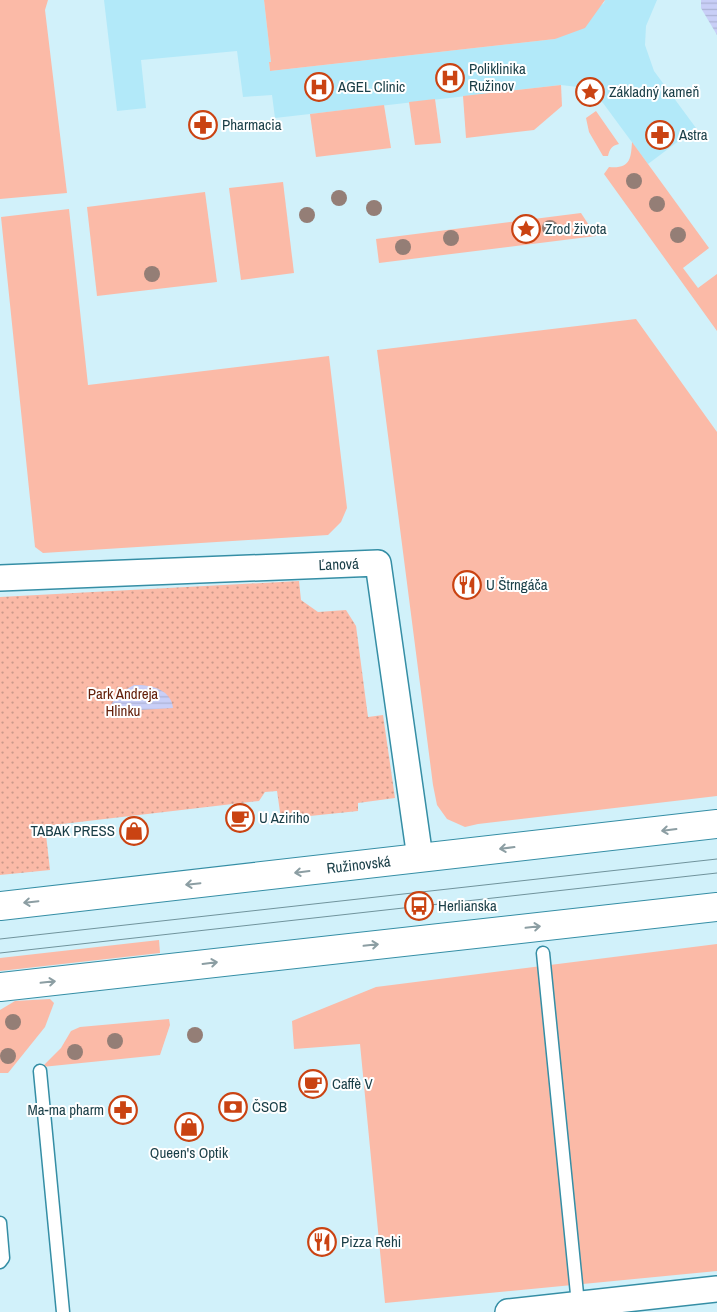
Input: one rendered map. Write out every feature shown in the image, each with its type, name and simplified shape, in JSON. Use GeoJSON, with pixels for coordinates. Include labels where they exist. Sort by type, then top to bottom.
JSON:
{"type":"FeatureCollection","features":[{"type":"Feature","properties":{"kind":"street","name":"Ľanová"},"geometry":{"type":"LineString","coordinates":[[0,578],[378,563],[420,858]]}},
{"type":"Feature","properties":{"kind":"street","name":"Ružinovská"},"geometry":{"type":"LineString","coordinates":[[0,906],[717,824]]}},
{"type":"Feature","properties":{"kind":"street"},"geometry":{"type":"LineString","coordinates":[[0,987],[717,907]]}},
{"type":"Feature","properties":{"kind":"street"},"geometry":{"type":"LineString","coordinates":[[508,1312],[717,1289]]}},
{"type":"Feature","properties":{"kind":"lane"},"geometry":{"type":"LineString","coordinates":[[543,953],[578,1304]]}},
{"type":"Feature","properties":{"kind":"lane"},"geometry":{"type":"LineString","coordinates":[[40,1071],[63,1312]]}},
{"type":"Feature","properties":{"kind":"lane"},"geometry":{"type":"LineString","coordinates":[[0,1223],[4,1258],[0,1262]]}},
{"type":"Feature","properties":{"kind":"shaded area","name":"Poliklinika Ružinov"},"geometry":{"type":"Polygon","coordinates":[[[104,0],[264,0],[271,62],[269,63],[270,71],[555,39],[604,3],[605,0],[657,0],[646,26],[645,45],[654,71],[696,128],[648,164],[603,103],[586,88],[561,85],[275,118],[272,95],[243,97],[237,51],[141,60],[146,108],[117,111],[104,0]]]}},
{"type":"Feature","properties":{"kind":"shaded area"},"geometry":{"type":"Polygon","coordinates":[[[701,0],[717,0],[717,35],[701,8],[701,0]]]}},
{"type":"Feature","properties":{"kind":"shaded area"},"geometry":{"type":"Polygon","coordinates":[[[134,685],[159,689],[168,696],[173,708],[108,712],[118,696],[134,685]]]}},
{"type":"Feature","properties":{"kind":"green space"},"geometry":{"type":"Polygon","coordinates":[[[0,0],[48,0],[45,10],[67,193],[0,199],[0,0]]]}},
{"type":"Feature","properties":{"kind":"green space"},"geometry":{"type":"Polygon","coordinates":[[[264,0],[605,0],[585,28],[555,39],[270,71],[269,62],[271,62],[264,0]]]}},
{"type":"Feature","properties":{"kind":"green space"},"geometry":{"type":"Polygon","coordinates":[[[561,85],[562,106],[534,130],[466,138],[463,96],[561,85]]]}},
{"type":"Feature","properties":{"kind":"green space"},"geometry":{"type":"Polygon","coordinates":[[[435,99],[441,143],[415,145],[409,102],[435,99]]]}},
{"type":"Feature","properties":{"kind":"green space"},"geometry":{"type":"Polygon","coordinates":[[[384,105],[391,148],[316,157],[310,114],[384,105]]]}},
{"type":"Feature","properties":{"kind":"green space"},"geometry":{"type":"Polygon","coordinates":[[[596,111],[619,144],[612,148],[608,156],[603,156],[589,132],[586,118],[596,111]]]}},
{"type":"Feature","properties":{"kind":"green space"},"geometry":{"type":"Polygon","coordinates":[[[632,142],[709,248],[683,268],[698,288],[717,274],[717,331],[604,174],[609,167],[621,166],[628,162],[632,142]]]}},
{"type":"Feature","properties":{"kind":"green space"},"geometry":{"type":"Polygon","coordinates":[[[283,182],[294,273],[241,280],[229,188],[283,182]]]}},
{"type":"Feature","properties":{"kind":"green space"},"geometry":{"type":"Polygon","coordinates":[[[205,192],[217,282],[97,296],[87,207],[205,192]]]}},
{"type":"Feature","properties":{"kind":"green space"},"geometry":{"type":"Polygon","coordinates":[[[69,209],[88,385],[329,356],[347,508],[341,522],[328,535],[43,553],[35,547],[1,217],[69,209]]]}},
{"type":"Feature","properties":{"kind":"green space"},"geometry":{"type":"Polygon","coordinates":[[[581,213],[596,236],[379,263],[376,239],[581,213]]]}},
{"type":"Feature","properties":{"kind":"green space"},"geometry":{"type":"Polygon","coordinates":[[[636,319],[717,432],[717,796],[465,827],[447,819],[437,805],[433,785],[377,350],[636,319]]]}},
{"type":"Feature","properties":{"kind":"green space","name":"Park Andreja Hlinku"},"geometry":{"type":"Polygon","coordinates":[[[299,581],[301,600],[318,612],[346,610],[356,626],[368,717],[383,715],[395,798],[358,803],[358,811],[281,819],[277,791],[265,792],[259,801],[45,826],[50,870],[0,875],[0,597],[299,581]]]}},
{"type":"Feature","properties":{"kind":"green space"},"geometry":{"type":"Polygon","coordinates":[[[159,940],[160,953],[0,971],[0,958],[159,940]]]}},
{"type":"Feature","properties":{"kind":"green space"},"geometry":{"type":"Polygon","coordinates":[[[717,944],[717,1271],[385,1303],[360,1044],[294,1049],[292,1021],[376,987],[717,944]]]}},
{"type":"Feature","properties":{"kind":"green space"},"geometry":{"type":"Polygon","coordinates":[[[50,999],[54,1003],[45,1027],[8,1073],[0,1073],[0,1010],[15,1001],[50,999]]]}},
{"type":"Feature","properties":{"kind":"green space"},"geometry":{"type":"Polygon","coordinates":[[[169,1019],[170,1025],[160,1055],[42,1067],[61,1048],[71,1031],[80,1027],[169,1019]]]}},
{"type":"Feature","properties":{"kind":"tram line"},"geometry":{"type":"LineString","coordinates":[[0,939],[717,859]]}},
{"type":"Feature","properties":{"kind":"tram line"},"geometry":{"type":"LineString","coordinates":[[0,953],[717,873]]}},
{"type":"Feature","properties":{"kind":"place","name":"Poliklinika Ružinov"},"geometry":{"type":"Point","coordinates":[450,78]}},
{"type":"Feature","properties":{"kind":"place","name":"AGEL Clinic"},"geometry":{"type":"Point","coordinates":[319,87]}},
{"type":"Feature","properties":{"kind":"place","name":"Základný kameň"},"geometry":{"type":"Point","coordinates":[590,92]}},
{"type":"Feature","properties":{"kind":"place","name":"Pharmacia"},"geometry":{"type":"Point","coordinates":[203,125]}},
{"type":"Feature","properties":{"kind":"place","name":"Astra"},"geometry":{"type":"Point","coordinates":[660,135]}},
{"type":"Feature","properties":{"kind":"place","name":"Zrod života"},"geometry":{"type":"Point","coordinates":[526,229]}},
{"type":"Feature","properties":{"kind":"place","name":"U Štrngáča"},"geometry":{"type":"Point","coordinates":[467,585]}},
{"type":"Feature","properties":{"kind":"place","name":"U Aziriho"},"geometry":{"type":"Point","coordinates":[240,818]}},
{"type":"Feature","properties":{"kind":"place","name":"TABAK PRESS"},"geometry":{"type":"Point","coordinates":[134,831]}},
{"type":"Feature","properties":{"kind":"place","name":"Herlianska"},"geometry":{"type":"Point","coordinates":[419,906]}},
{"type":"Feature","properties":{"kind":"place","name":"Caffè V"},"geometry":{"type":"Point","coordinates":[313,1084]}},
{"type":"Feature","properties":{"kind":"place","name":"ČSOB"},"geometry":{"type":"Point","coordinates":[233,1107]}},
{"type":"Feature","properties":{"kind":"place","name":"Ma-ma pharm"},"geometry":{"type":"Point","coordinates":[123,1110]}},
{"type":"Feature","properties":{"kind":"place","name":"Queen's Optik"},"geometry":{"type":"Point","coordinates":[189,1127]}},
{"type":"Feature","properties":{"kind":"place","name":"Pizza Rehi"},"geometry":{"type":"Point","coordinates":[322,1242]}}]}
